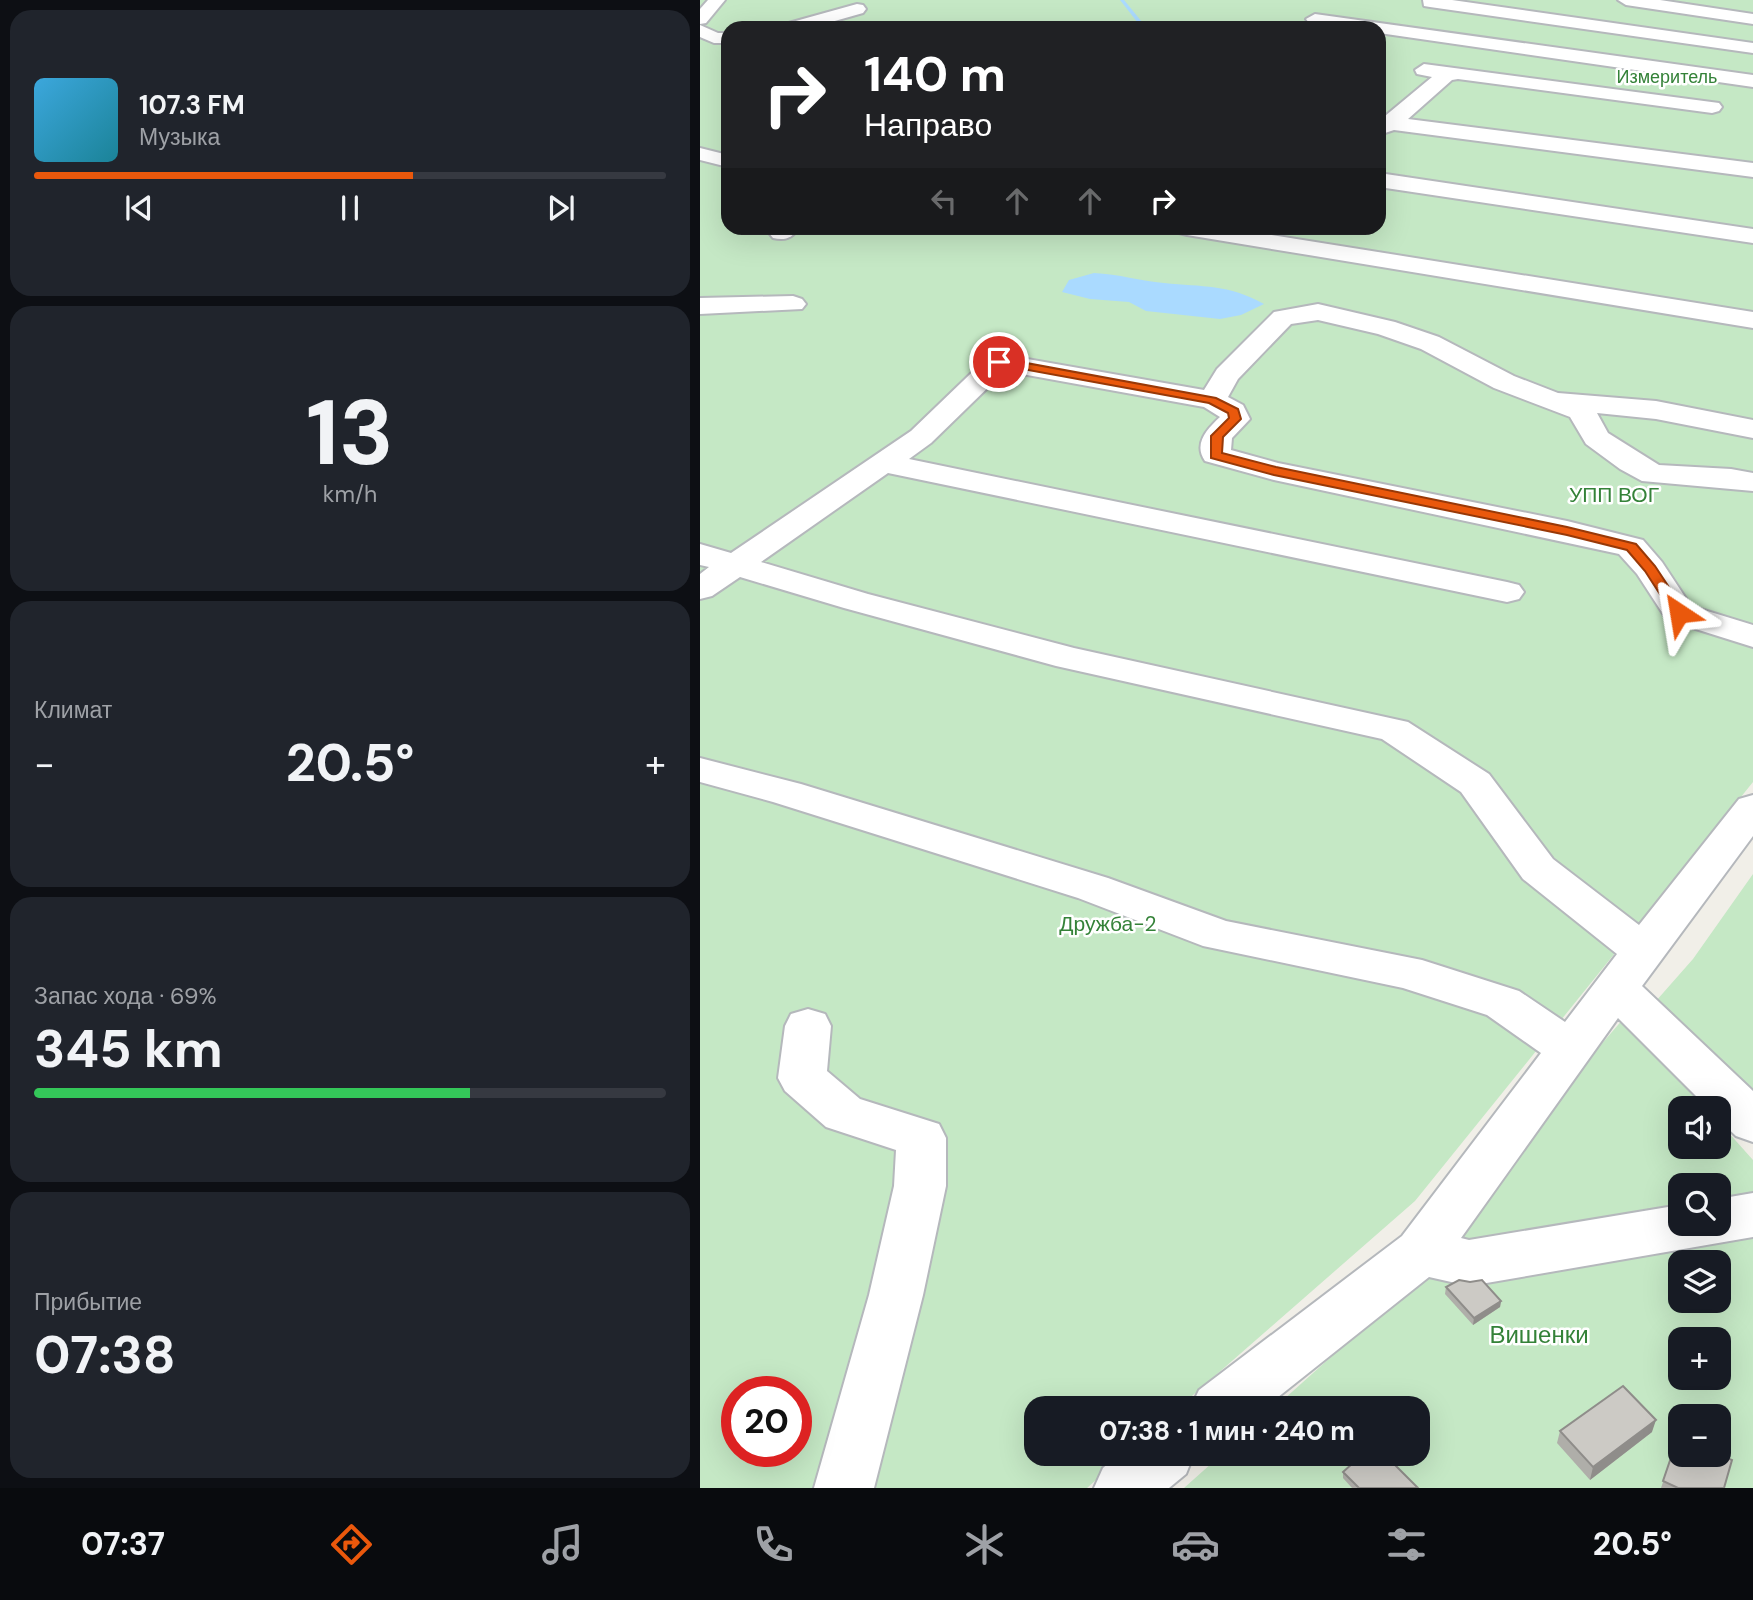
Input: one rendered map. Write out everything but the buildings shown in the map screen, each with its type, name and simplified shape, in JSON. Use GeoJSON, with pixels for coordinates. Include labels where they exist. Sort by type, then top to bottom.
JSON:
{"type":"FeatureCollection","features":[{"type":"Feature","properties":{"kind":"lane"},"geometry":{"type":"LineString","coordinates":[[700,19],[717,0]]}},
{"type":"Feature","properties":{"kind":"lane"},"geometry":{"type":"LineString","coordinates":[[1411,0],[1753,48]]}},
{"type":"Feature","properties":{"kind":"lane"},"geometry":{"type":"LineString","coordinates":[[1626,0],[1753,19]]}},
{"type":"Feature","properties":{"kind":"lane"},"geometry":{"type":"LineString","coordinates":[[815,21],[857,9]]}},
{"type":"Feature","properties":{"kind":"lane"},"geometry":{"type":"LineString","coordinates":[[1315,19],[1330,21]]}},
{"type":"Feature","properties":{"kind":"lane"},"geometry":{"type":"LineString","coordinates":[[1386,28],[1753,81]]}},
{"type":"Feature","properties":{"kind":"lane"},"geometry":{"type":"LineString","coordinates":[[700,30],[714,38],[721,38]]}},
{"type":"Feature","properties":{"kind":"lane"},"geometry":{"type":"LineString","coordinates":[[1424,70],[1446,75],[1458,73],[1712,107]]}},
{"type":"Feature","properties":{"kind":"lane"},"geometry":{"type":"LineString","coordinates":[[1386,125],[1446,75]]}},
{"type":"Feature","properties":{"kind":"lane"},"geometry":{"type":"LineString","coordinates":[[1386,126],[1753,170]]}},
{"type":"Feature","properties":{"kind":"lane"},"geometry":{"type":"LineString","coordinates":[[700,154],[721,159]]}},
{"type":"Feature","properties":{"kind":"lane"},"geometry":{"type":"LineString","coordinates":[[1386,181],[1753,236]]}},
{"type":"Feature","properties":{"kind":"lane"},"geometry":{"type":"LineString","coordinates":[[1230,235],[1753,320]]}},
{"type":"Feature","properties":{"kind":"lane"},"geometry":{"type":"LineString","coordinates":[[700,306],[793,304]]}},
{"type":"Feature","properties":{"kind":"lane"},"geometry":{"type":"LineString","coordinates":[[1212,400],[1227,375],[1283,318],[1318,312],[1386,328],[1430,342],[1504,382],[1581,411],[1596,438],[1630,463],[1653,474],[1731,478],[1753,482]]}},
{"type":"Feature","properties":{"kind":"lane"},"geometry":{"type":"LineString","coordinates":[[700,589],[717,560],[883,463],[921,437],[999,362],[1212,400],[1233,411],[1235,419],[1217,436],[1216,455],[1274,471],[1567,531],[1631,547],[1650,569],[1679,613],[1753,636]]}},
{"type":"Feature","properties":{"kind":"lane"},"geometry":{"type":"LineString","coordinates":[[1553,401],[1656,411],[1753,429]]}},
{"type":"Feature","properties":{"kind":"lane"},"geometry":{"type":"LineString","coordinates":[[883,463],[1507,592]]}},
{"type":"Feature","properties":{"kind":"lane"},"geometry":{"type":"LineString","coordinates":[[717,560],[1069,658],[1395,730],[1475,783],[1538,869],[1629,969],[1753,1122]]}},
{"type":"Feature","properties":{"kind":"lane"},"geometry":{"type":"LineString","coordinates":[[700,771],[787,793],[1093,888],[1219,935],[1418,976],[1503,1003],[1570,1049]]}},
{"type":"Feature","properties":{"kind":"lane"},"geometry":{"type":"LineString","coordinates":[[1236,1396],[1421,1252],[1629,969],[1753,808]]}},
{"type":"Feature","properties":{"kind":"lane"},"geometry":{"type":"LineString","coordinates":[[808,1026],[802,1077],[843,1113],[921,1138],[920,1186],[897,1295],[844,1488]]}},
{"type":"Feature","properties":{"kind":"lane"},"geometry":{"type":"LineString","coordinates":[[1731,1219],[1753,1215]]}},
{"type":"Feature","properties":{"kind":"lane"},"geometry":{"type":"LineString","coordinates":[[1421,1252],[1469,1263],[1668,1229]]}},
{"type":"Feature","properties":{"kind":"lane"},"geometry":{"type":"LineString","coordinates":[[1124,1488],[1151,1466]]}},
{"type":"Feature","properties":{"kind":"green space","name":"Дружба-2"},"geometry":{"type":"Polygon","coordinates":[[[700,0],[1753,0],[1753,782],[1415,1201],[1192,1396],[1024,1396],[1024,1466],[1112,1466],[1087,1488],[700,1488],[700,157],[721,163],[721,235],[1386,235],[1386,21],[721,21],[721,155],[700,150],[700,0]]]}},
{"type":"Feature","properties":{"kind":"green space"},"geometry":{"type":"Polygon","coordinates":[[[1753,874],[1753,1103],[1656,1001],[1693,959],[1753,874]]]}},
{"type":"Feature","properties":{"kind":"green space","name":"Вишенки"},"geometry":{"type":"Polygon","coordinates":[[[1624,1018],[1695,1096],[1668,1096],[1668,1159],[1731,1159],[1731,1135],[1753,1160],[1753,1488],[1184,1488],[1209,1466],[1430,1466],[1430,1396],[1287,1396],[1332,1356],[1624,1018]]]}},
{"type":"Feature","properties":{"kind":"water"},"geometry":{"type":"Polygon","coordinates":[[[1094,273],[1227,290],[1264,304],[1241,315],[1220,319],[1146,311],[1129,302],[1090,299],[1062,292],[1069,280],[1094,273]]]}},
{"type":"Feature","properties":{"kind":"waterway"},"geometry":{"type":"LineString","coordinates":[[1122,0],[1138,21]]}},
{"type":"Feature","properties":{"kind":"route"},"geometry":{"type":"LineString","coordinates":[[999,362],[1212,400],[1233,411],[1235,419],[1217,436],[1216,455],[1274,471],[1567,531],[1631,547],[1650,569],[1679,613]]}},
{"type":"Feature","properties":{"kind":"park label","name":"Измеритель"},"geometry":{"type":"Point","coordinates":[1667,77]}},
{"type":"Feature","properties":{"kind":"park label","name":"УПП ВОГ"},"geometry":{"type":"Point","coordinates":[1614,495]}}]}
